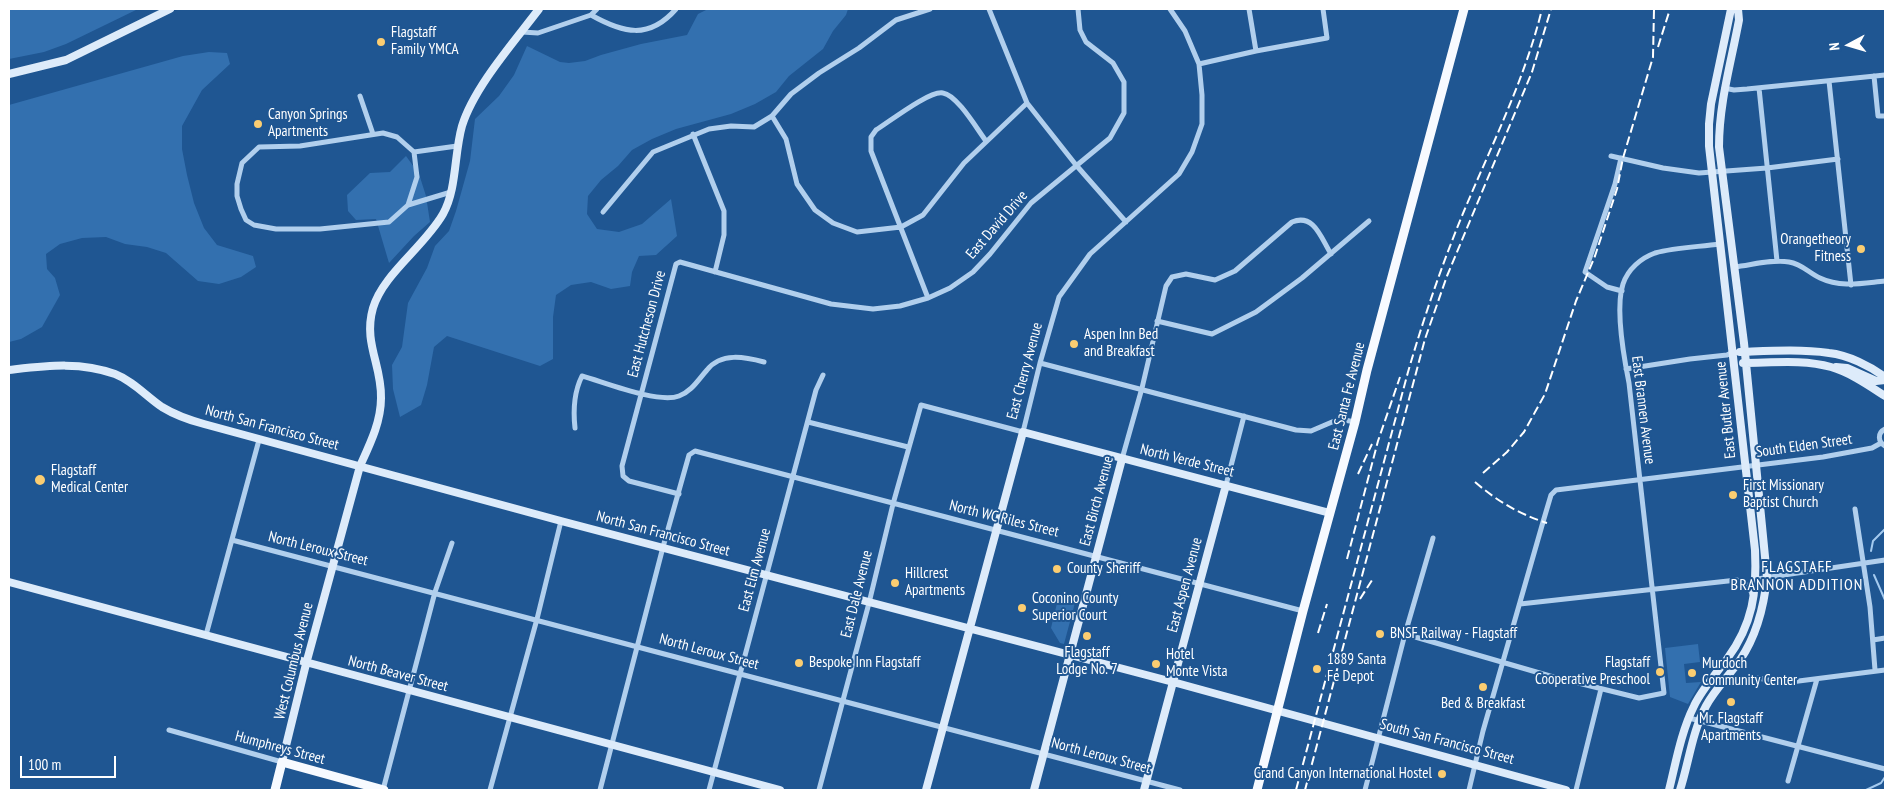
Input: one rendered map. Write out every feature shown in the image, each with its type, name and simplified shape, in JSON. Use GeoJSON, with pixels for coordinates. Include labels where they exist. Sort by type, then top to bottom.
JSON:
{"type":"FeatureCollection","features":[{"type":"Feature","properties":{"kind":"main road","name":"East Santa Fe Avenue"},"geometry":{"type":"LineString","coordinates":[[1257,790],[1464,9]]}},
{"type":"Feature","properties":{"kind":"main road","name":"Humphreys Street"},"geometry":{"type":"LineString","coordinates":[[282,762],[383,790]]}},
{"type":"Feature","properties":{"kind":"main road"},"geometry":{"type":"LineString","coordinates":[[275,790],[282,762]]}},
{"type":"Feature","properties":{"kind":"street"},"geometry":{"type":"LineString","coordinates":[[9,74],[66,60],[170,9]]}},
{"type":"Feature","properties":{"kind":"street","name":"West Columbus Avenue"},"geometry":{"type":"LineString","coordinates":[[282,762],[306,664],[360,466],[373,439],[381,397],[379,379],[369,338],[373,308],[381,288],[432,232],[444,212],[450,192],[463,124],[482,85],[538,9]]}},
{"type":"Feature","properties":{"kind":"street"},"geometry":{"type":"LineString","coordinates":[[522,32],[538,33],[592,15],[597,9]]}},
{"type":"Feature","properties":{"kind":"street"},"geometry":{"type":"LineString","coordinates":[[592,15],[610,26],[632,32],[653,28],[676,9]]}},
{"type":"Feature","properties":{"kind":"street"},"geometry":{"type":"LineString","coordinates":[[603,212],[653,152],[709,129],[732,126],[754,127],[772,116],[791,94],[819,73],[860,48],[896,20],[930,9]]}},
{"type":"Feature","properties":{"kind":"street"},"geometry":{"type":"LineString","coordinates":[[990,9],[1027,103],[1076,165],[1126,222]]}},
{"type":"Feature","properties":{"kind":"street","name":"East David Drive"},"geometry":{"type":"LineString","coordinates":[[716,272],[831,304],[873,308],[900,306],[928,298],[950,288],[973,272],[1031,203],[1110,138],[1124,113],[1124,82],[1113,63],[1086,42],[1080,30],[1078,9]]}},
{"type":"Feature","properties":{"kind":"street","name":"East Cherry Avenue"},"geometry":{"type":"LineString","coordinates":[[926,790],[1059,297],[1090,254],[1179,174],[1192,152],[1202,124],[1200,64],[1185,31],[1170,9]]}},
{"type":"Feature","properties":{"kind":"street"},"geometry":{"type":"LineString","coordinates":[[1249,9],[1256,51]]}},
{"type":"Feature","properties":{"kind":"street"},"geometry":{"type":"LineString","coordinates":[[1200,64],[1256,51],[1328,38],[1323,9]]}},
{"type":"Feature","properties":{"kind":"street","name":"East Butler Avenue"},"geometry":{"type":"LineString","coordinates":[[1669,790],[1689,718],[1695,704],[1741,638],[1749,620],[1757,579],[1734,363],[1730,353],[1711,173],[1708,124],[1717,71],[1731,9]]}},
{"type":"Feature","properties":{"kind":"street","name":"East Butler Avenue"},"geometry":{"type":"LineString","coordinates":[[1680,790],[1700,720],[1713,695],[1740,659],[1752,638],[1761,616],[1767,577],[1745,352],[1719,147],[1719,124],[1724,88],[1739,20],[1738,9]]}},
{"type":"Feature","properties":{"kind":"street"},"geometry":{"type":"LineString","coordinates":[[1724,88],[1734,90],[1760,88],[1885,75]]}},
{"type":"Feature","properties":{"kind":"street"},"geometry":{"type":"LineString","coordinates":[[1874,76],[1878,116],[1885,116]]}},
{"type":"Feature","properties":{"kind":"street"},"geometry":{"type":"LineString","coordinates":[[1829,81],[1851,285]]}},
{"type":"Feature","properties":{"kind":"street"},"geometry":{"type":"LineString","coordinates":[[1760,88],[1777,262]]}},
{"type":"Feature","properties":{"kind":"street"},"geometry":{"type":"LineString","coordinates":[[928,298],[871,151],[871,137],[876,130],[932,94],[943,93],[956,100],[986,141]]}},
{"type":"Feature","properties":{"kind":"street"},"geometry":{"type":"LineString","coordinates":[[360,96],[373,134]]}},
{"type":"Feature","properties":{"kind":"street"},"geometry":{"type":"LineString","coordinates":[[772,116],[786,139],[797,184],[815,210],[833,223],[857,232],[900,227],[923,215],[964,163],[1027,103]]}},
{"type":"Feature","properties":{"kind":"street"},"geometry":{"type":"LineString","coordinates":[[408,205],[417,177],[414,152],[397,137],[383,133],[300,146],[259,147],[242,163],[237,184],[237,196],[246,220],[254,225],[276,229],[320,229],[388,222],[408,205],[450,192]]}},
{"type":"Feature","properties":{"kind":"street"},"geometry":{"type":"LineString","coordinates":[[693,134],[724,211],[724,235],[716,272]]}},
{"type":"Feature","properties":{"kind":"street"},"geometry":{"type":"LineString","coordinates":[[414,152],[458,146]]}},
{"type":"Feature","properties":{"kind":"street"},"geometry":{"type":"LineString","coordinates":[[1611,156],[1669,169],[1711,173],[1838,159]]}},
{"type":"Feature","properties":{"kind":"street"},"geometry":{"type":"LineString","coordinates":[[1622,158],[1585,272],[1599,283],[1622,291],[1627,274],[1644,258],[1656,253],[1720,244]]}},
{"type":"Feature","properties":{"kind":"street","name":"East Birch Avenue"},"geometry":{"type":"LineString","coordinates":[[1034,790],[1142,388],[1166,286],[1172,277],[1186,274],[1215,280],[1235,271],[1292,222],[1300,219],[1312,224],[1331,254]]}},
{"type":"Feature","properties":{"kind":"street"},"geometry":{"type":"LineString","coordinates":[[1158,322],[1212,334],[1256,312],[1302,278],[1370,222]]}},
{"type":"Feature","properties":{"kind":"street","name":"East Hutcheson Drive"},"geometry":{"type":"LineString","coordinates":[[679,494],[629,482],[623,476],[622,466],[676,264],[680,262],[716,272]]}},
{"type":"Feature","properties":{"kind":"street"},"geometry":{"type":"LineString","coordinates":[[1734,267],[1792,262],[1803,266],[1817,277],[1829,282],[1851,285],[1885,281]]}},
{"type":"Feature","properties":{"kind":"street","name":"East Brannen Avenue"},"geometry":{"type":"LineString","coordinates":[[1601,689],[1639,698],[1664,693],[1626,369],[1620,310],[1622,291]]}},
{"type":"Feature","properties":{"kind":"street"},"geometry":{"type":"LineString","coordinates":[[1626,369],[1730,353],[1831,353],[1876,370],[1885,379],[1882,382],[1876,381],[1846,368],[1803,362],[1734,363]]}},
{"type":"Feature","properties":{"kind":"street"},"geometry":{"type":"LineString","coordinates":[[575,428],[574,404],[582,376],[642,394],[665,398],[678,396],[693,387],[709,367],[724,358],[743,357],[764,362]]}},
{"type":"Feature","properties":{"kind":"street"},"geometry":{"type":"LineString","coordinates":[[1040,362],[1286,428],[1311,431],[1340,419],[1355,422]]}},
{"type":"Feature","properties":{"kind":"street","name":"North San Francisco Street"},"geometry":{"type":"LineString","coordinates":[[9,370],[51,366],[82,366],[116,374],[162,407],[185,419],[1319,722]]}},
{"type":"Feature","properties":{"kind":"street"},"geometry":{"type":"LineString","coordinates":[[1831,367],[1857,378],[1885,396]]}},
{"type":"Feature","properties":{"kind":"street","name":"East Elm Avenue"},"geometry":{"type":"LineString","coordinates":[[709,790],[816,390],[823,375]]}},
{"type":"Feature","properties":{"kind":"street","name":"North Verde Street"},"geometry":{"type":"LineString","coordinates":[[921,404],[1330,513]]}},
{"type":"Feature","properties":{"kind":"street","name":"East Dale Avenue"},"geometry":{"type":"LineString","coordinates":[[819,790],[908,447],[921,404]]}},
{"type":"Feature","properties":{"kind":"street","name":"East Aspen Avenue"},"geometry":{"type":"LineString","coordinates":[[1144,790],[1244,416]]}},
{"type":"Feature","properties":{"kind":"street"},"geometry":{"type":"LineString","coordinates":[[808,422],[908,447]]}},
{"type":"Feature","properties":{"kind":"street"},"geometry":{"type":"LineString","coordinates":[[1883,444],[1879,435],[1885,429]]}},
{"type":"Feature","properties":{"kind":"street"},"geometry":{"type":"LineString","coordinates":[[206,635],[259,440]]}},
{"type":"Feature","properties":{"kind":"street","name":"South Elden Street"},"geometry":{"type":"LineString","coordinates":[[1520,604],[1551,495],[1556,490],[1854,452],[1883,444]]}},
{"type":"Feature","properties":{"kind":"street","name":"North WC Riles Street"},"geometry":{"type":"LineString","coordinates":[[679,494],[690,456],[695,451],[1303,611]]}},
{"type":"Feature","properties":{"kind":"street"},"geometry":{"type":"LineString","coordinates":[[600,790],[679,494]]}},
{"type":"Feature","properties":{"kind":"street"},"geometry":{"type":"LineString","coordinates":[[1855,509],[1870,606],[1875,670]]}},
{"type":"Feature","properties":{"kind":"street"},"geometry":{"type":"LineString","coordinates":[[490,790],[537,619],[561,521]]}},
{"type":"Feature","properties":{"kind":"street"},"geometry":{"type":"LineString","coordinates":[[1365,790],[1405,634],[1433,538]]}},
{"type":"Feature","properties":{"kind":"street","name":"North Leroux Street"},"geometry":{"type":"LineString","coordinates":[[232,540],[1180,790]]}},
{"type":"Feature","properties":{"kind":"street"},"geometry":{"type":"LineString","coordinates":[[383,790],[435,592],[452,543]]}},
{"type":"Feature","properties":{"kind":"street"},"geometry":{"type":"LineString","coordinates":[[1757,579],[1885,560]]}},
{"type":"Feature","properties":{"kind":"street"},"geometry":{"type":"LineString","coordinates":[[1469,790],[1474,764],[1520,604],[1737,580],[1749,586],[1753,603]]}},
{"type":"Feature","properties":{"kind":"street","name":"North Beaver Street"},"geometry":{"type":"LineString","coordinates":[[9,582],[306,664],[780,790]]}},
{"type":"Feature","properties":{"kind":"street"},"geometry":{"type":"LineString","coordinates":[[1405,634],[1601,689],[1576,790]]}},
{"type":"Feature","properties":{"kind":"street"},"geometry":{"type":"LineString","coordinates":[[1873,640],[1885,638]]}},
{"type":"Feature","properties":{"kind":"street"},"geometry":{"type":"LineString","coordinates":[[1758,678],[1783,684],[1885,670]]}},
{"type":"Feature","properties":{"kind":"street"},"geometry":{"type":"LineString","coordinates":[[1788,781],[1817,679]]}},
{"type":"Feature","properties":{"kind":"street"},"geometry":{"type":"LineString","coordinates":[[1689,718],[1885,769]]}},
{"type":"Feature","properties":{"kind":"street","name":"South San Francisco Street"},"geometry":{"type":"LineString","coordinates":[[1319,722],[1566,790]]}},
{"type":"Feature","properties":{"kind":"street","name":"Humphreys Street"},"geometry":{"type":"LineString","coordinates":[[169,730],[282,762]]}},
{"type":"Feature","properties":{"kind":"shaded area"},"geometry":{"type":"Polygon","coordinates":[[[9,9],[138,9],[66,44],[44,52],[9,59],[9,9]]]}},
{"type":"Feature","properties":{"kind":"shaded area"},"geometry":{"type":"Polygon","coordinates":[[[708,9],[848,9],[823,49],[789,76],[776,92],[755,104],[731,114],[676,129],[652,139],[632,150],[618,166],[601,180],[588,196],[587,214],[597,229],[619,232],[642,224],[671,199],[677,236],[656,255],[639,256],[632,272],[630,286],[611,289],[591,282],[571,285],[556,295],[553,317],[553,359],[540,366],[447,336],[434,347],[421,405],[400,417],[393,389],[392,365],[402,347],[408,303],[427,268],[435,246],[449,231],[470,161],[475,119],[499,96],[514,75],[527,46],[560,62],[585,61],[641,44],[687,35],[698,14],[708,9]]]}},
{"type":"Feature","properties":{"kind":"shaded area"},"geometry":{"type":"Polygon","coordinates":[[[209,52],[227,53],[230,64],[202,90],[182,126],[182,149],[187,175],[194,203],[204,228],[217,245],[253,256],[256,267],[241,277],[219,284],[198,281],[166,253],[147,247],[125,244],[106,237],[82,238],[60,244],[46,254],[47,269],[55,278],[60,295],[42,327],[21,339],[9,342],[9,105],[183,56],[209,52]]]}},
{"type":"Feature","properties":{"kind":"shaded area"},"geometry":{"type":"Polygon","coordinates":[[[406,156],[419,174],[426,196],[430,222],[389,263],[376,219],[356,220],[348,211],[347,195],[370,173],[390,172],[406,156]]]}},
{"type":"Feature","properties":{"kind":"shaded area"},"geometry":{"type":"Polygon","coordinates":[[[1059,595],[1076,599],[1064,644],[1060,643],[1051,628],[1059,595]]]}},
{"type":"Feature","properties":{"kind":"shaded area"},"geometry":{"type":"Polygon","coordinates":[[[1698,644],[1700,662],[1684,664],[1686,683],[1701,682],[1688,704],[1670,697],[1665,648],[1698,644]]]}},
{"type":"Feature","properties":{"kind":"waterway"},"geometry":{"type":"LineString","coordinates":[[1871,551],[1873,541],[1885,529]]}},
{"type":"Feature","properties":{"kind":"waterway"},"geometry":{"type":"LineString","coordinates":[[1874,575],[1885,600]]}},
{"type":"Feature","properties":{"kind":"waterway"},"geometry":{"type":"LineString","coordinates":[[1866,790],[1881,783],[1885,777]]}},
{"type":"Feature","properties":{"kind":"railway"},"geometry":{"type":"LineString","coordinates":[[1296,790],[1420,331],[1456,231],[1527,61],[1542,9]]}},
{"type":"Feature","properties":{"kind":"railway"},"geometry":{"type":"LineString","coordinates":[[1305,790],[1425,339],[1447,276],[1532,72],[1551,9]]}},
{"type":"Feature","properties":{"kind":"railway"},"geometry":{"type":"LineString","coordinates":[[1483,473],[1507,452],[1524,432],[1545,394],[1576,301],[1595,256],[1617,189],[1623,158],[1653,57],[1654,9]]}},
{"type":"Feature","properties":{"kind":"railway"},"geometry":{"type":"LineString","coordinates":[[1658,47],[1670,9]]}},
{"type":"Feature","properties":{"kind":"railway"},"geometry":{"type":"LineString","coordinates":[[1347,559],[1378,441],[1400,377]]}},
{"type":"Feature","properties":{"kind":"railway"},"geometry":{"type":"LineString","coordinates":[[1358,474],[1372,444]]}},
{"type":"Feature","properties":{"kind":"railway"},"geometry":{"type":"LineString","coordinates":[[1475,482],[1509,506],[1547,523]]}},
{"type":"Feature","properties":{"kind":"railway"},"geometry":{"type":"LineString","coordinates":[[1360,599],[1374,577]]}},
{"type":"Feature","properties":{"kind":"railway"},"geometry":{"type":"LineString","coordinates":[[1318,633],[1327,604]]}},
{"type":"Feature","properties":{"kind":"place","name":"Flagstaff Family YMCA"},"geometry":{"type":"Point","coordinates":[381,42]}},
{"type":"Feature","properties":{"kind":"place","name":"Canyon Springs Apartments"},"geometry":{"type":"Point","coordinates":[258,124]}},
{"type":"Feature","properties":{"kind":"place","name":"Orangetheory Fitness"},"geometry":{"type":"Point","coordinates":[1861,249]}},
{"type":"Feature","properties":{"kind":"place","name":"Aspen Inn Bed and Breakfast"},"geometry":{"type":"Point","coordinates":[1074,344]}},
{"type":"Feature","properties":{"kind":"place","name":"Flagstaff Medical Center"},"geometry":{"type":"Point","coordinates":[40,480]}},
{"type":"Feature","properties":{"kind":"place","name":"First Missionary Baptist Church"},"geometry":{"type":"Point","coordinates":[1733,495]}},
{"type":"Feature","properties":{"kind":"place","name":"County Sheriff"},"geometry":{"type":"Point","coordinates":[1057,569]}},
{"type":"Feature","properties":{"kind":"place","name":"Hillcrest Apartments"},"geometry":{"type":"Point","coordinates":[895,583]}},
{"type":"Feature","properties":{"kind":"place","name":"Coconino County Superior Court"},"geometry":{"type":"Point","coordinates":[1022,608]}},
{"type":"Feature","properties":{"kind":"place","name":"BNSF Railway - Flagstaff"},"geometry":{"type":"Point","coordinates":[1380,634]}},
{"type":"Feature","properties":{"kind":"place","name":"Flagstaff Lodge No. 7"},"geometry":{"type":"Point","coordinates":[1087,636]}},
{"type":"Feature","properties":{"kind":"place","name":"Bespoke Inn Flagstaff"},"geometry":{"type":"Point","coordinates":[799,663]}},
{"type":"Feature","properties":{"kind":"place","name":"Hotel Monte Vista"},"geometry":{"type":"Point","coordinates":[1156,664]}},
{"type":"Feature","properties":{"kind":"place","name":"1889 Santa Fe Depot"},"geometry":{"type":"Point","coordinates":[1317,669]}},
{"type":"Feature","properties":{"kind":"place","name":"Flagstaff Cooperative Preschool"},"geometry":{"type":"Point","coordinates":[1660,672]}},
{"type":"Feature","properties":{"kind":"place","name":"Murdoch Community Center"},"geometry":{"type":"Point","coordinates":[1692,673]}},
{"type":"Feature","properties":{"kind":"place","name":"Bed & Breakfast"},"geometry":{"type":"Point","coordinates":[1483,687]}},
{"type":"Feature","properties":{"kind":"place","name":"Mr. Flagstaff Apartments"},"geometry":{"type":"Point","coordinates":[1731,702]}},
{"type":"Feature","properties":{"kind":"place","name":"Grand Canyon International Hostel"},"geometry":{"type":"Point","coordinates":[1442,774]}},
{"type":"Feature","properties":{"kind":"district","name":"FLAGSTAFF BRANNON ADDITION"},"geometry":{"type":"Point","coordinates":[1797,576]}}]}
